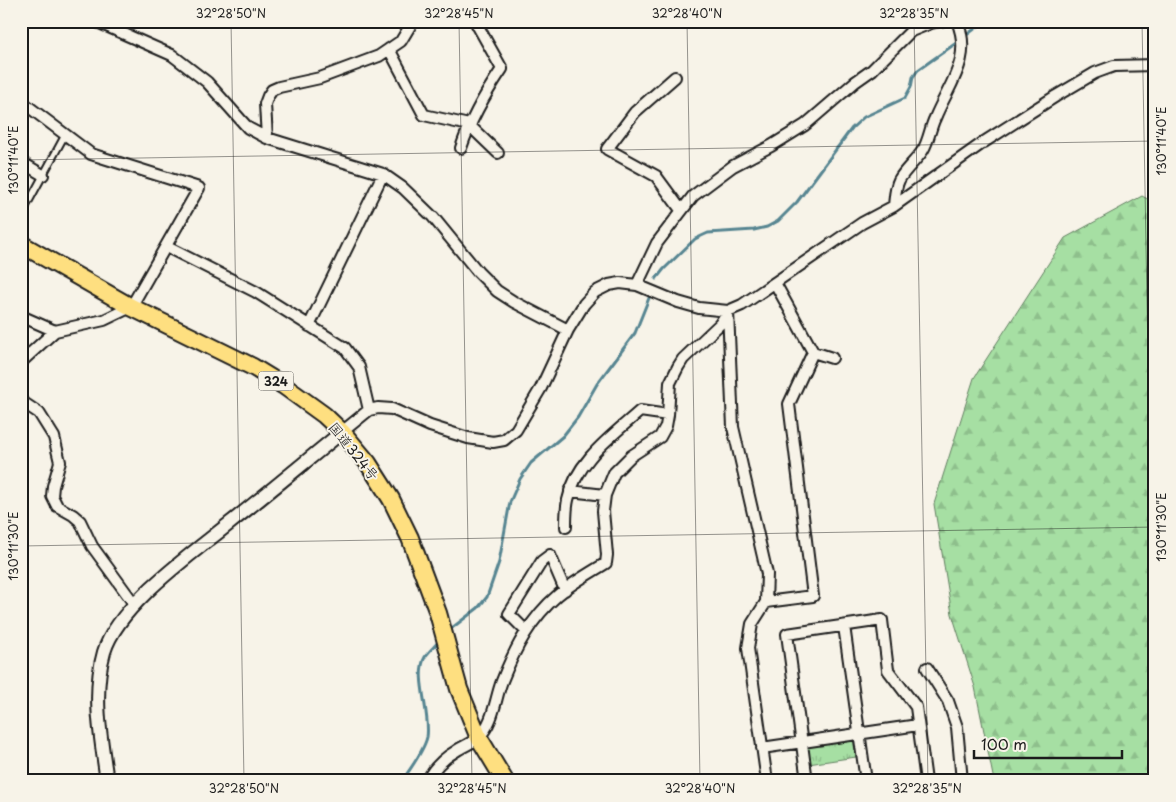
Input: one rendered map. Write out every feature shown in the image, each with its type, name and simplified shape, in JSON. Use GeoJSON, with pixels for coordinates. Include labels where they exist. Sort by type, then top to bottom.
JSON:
{"type":"FeatureCollection","features":[{"type":"Feature","properties":{"kind":"highway","name":"国道324号"},"geometry":{"type":"LineString","coordinates":[[21,244],[131,306],[253,367],[284,386],[324,415],[342,432],[368,464],[391,499],[410,538],[438,613],[459,689],[479,738],[505,781]]}},
{"type":"Feature","properties":{"kind":"street"},"geometry":{"type":"LineString","coordinates":[[95,21],[172,55],[207,82],[248,128],[267,138],[383,174],[403,188],[433,217],[478,272],[497,290],[514,302],[568,330]]}},
{"type":"Feature","properties":{"kind":"street"},"geometry":{"type":"LineString","coordinates":[[267,138],[265,104],[272,90],[320,78],[379,56],[401,40],[413,21]]}},
{"type":"Feature","properties":{"kind":"street"},"geometry":{"type":"LineString","coordinates":[[461,148],[468,125],[502,69],[475,21]]}},
{"type":"Feature","properties":{"kind":"street"},"geometry":{"type":"LineString","coordinates":[[638,285],[657,243],[693,196],[734,166],[805,125],[855,82],[872,70],[912,31],[941,21]]}},
{"type":"Feature","properties":{"kind":"street"},"geometry":{"type":"LineString","coordinates":[[894,206],[895,192],[899,179],[919,157],[927,142],[933,120],[961,65],[962,33],[957,21]]}},
{"type":"Feature","properties":{"kind":"street"},"geometry":{"type":"LineString","coordinates":[[389,49],[424,115],[468,125],[498,153]]}},
{"type":"Feature","properties":{"kind":"street"},"geometry":{"type":"LineString","coordinates":[[106,781],[98,704],[99,677],[105,651],[114,631],[135,605],[164,577],[369,410],[378,408],[392,409],[430,426],[468,438],[493,442],[504,440],[516,430],[521,422],[541,388],[568,330],[584,304],[595,292],[609,285],[620,283],[638,285],[678,302],[698,308],[728,311],[742,306],[862,223],[894,206],[984,142],[1095,73],[1114,66],[1155,65]]}},
{"type":"Feature","properties":{"kind":"street"},"geometry":{"type":"LineString","coordinates":[[675,77],[635,112],[607,148],[656,176],[681,210]]}},
{"type":"Feature","properties":{"kind":"street"},"geometry":{"type":"LineString","coordinates":[[21,101],[91,154],[199,188],[131,306],[104,320],[55,331],[21,362]]}},
{"type":"Feature","properties":{"kind":"street"},"geometry":{"type":"LineString","coordinates":[[21,162],[43,175]]}},
{"type":"Feature","properties":{"kind":"street"},"geometry":{"type":"LineString","coordinates":[[309,326],[383,174]]}},
{"type":"Feature","properties":{"kind":"street"},"geometry":{"type":"LineString","coordinates":[[167,246],[256,292],[345,348],[359,367],[369,410]]}},
{"type":"Feature","properties":{"kind":"street"},"geometry":{"type":"LineString","coordinates":[[775,284],[814,352],[832,358]]}},
{"type":"Feature","properties":{"kind":"street"},"geometry":{"type":"LineString","coordinates":[[427,781],[439,764],[456,751],[479,738],[493,712],[501,683],[516,646],[534,619],[558,595],[606,563],[603,511],[605,495],[614,473],[631,456],[660,437],[666,426],[670,383],[678,367],[683,359],[720,324],[728,311]]}},
{"type":"Feature","properties":{"kind":"street"},"geometry":{"type":"LineString","coordinates":[[728,311],[733,427],[768,574],[766,602],[752,624],[748,648],[767,781]]}},
{"type":"Feature","properties":{"kind":"street"},"geometry":{"type":"LineString","coordinates":[[21,316],[55,331]]}},
{"type":"Feature","properties":{"kind":"street"},"geometry":{"type":"LineString","coordinates":[[766,602],[814,596],[789,404],[814,352]]}},
{"type":"Feature","properties":{"kind":"street"},"geometry":{"type":"LineString","coordinates":[[21,402],[39,413],[54,437],[60,462],[52,496],[57,506],[80,520],[92,546],[135,605]]}},
{"type":"Feature","properties":{"kind":"street"},"geometry":{"type":"LineString","coordinates":[[566,527],[567,502],[570,491],[581,468],[595,451],[640,411],[668,415]]}},
{"type":"Feature","properties":{"kind":"street"},"geometry":{"type":"LineString","coordinates":[[570,491],[605,495]]}},
{"type":"Feature","properties":{"kind":"street"},"geometry":{"type":"LineString","coordinates":[[526,631],[509,614],[542,561],[550,554],[565,590]]}},
{"type":"Feature","properties":{"kind":"street"},"geometry":{"type":"LineString","coordinates":[[807,781],[787,634],[882,620],[888,670],[916,707],[926,781]]}},
{"type":"Feature","properties":{"kind":"street"},"geometry":{"type":"LineString","coordinates":[[844,626],[866,781]]}},
{"type":"Feature","properties":{"kind":"street"},"geometry":{"type":"LineString","coordinates":[[926,668],[948,701],[957,727],[962,781]]}},
{"type":"Feature","properties":{"kind":"street"},"geometry":{"type":"LineString","coordinates":[[762,748],[918,725]]}},
{"type":"Feature","properties":{"kind":"lane"},"geometry":{"type":"LineString","coordinates":[[21,216],[65,135]]}},
{"type":"Feature","properties":{"kind":"green space"},"geometry":{"type":"Polygon","coordinates":[[[1142,196],[1155,203],[1155,781],[994,781],[975,687],[952,614],[934,504],[974,378],[1065,238],[1142,196]]]}},
{"type":"Feature","properties":{"kind":"green space"},"geometry":{"type":"Polygon","coordinates":[[[853,739],[856,757],[808,764],[806,746],[853,739]]]}},
{"type":"Feature","properties":{"kind":"waterway"},"geometry":{"type":"LineString","coordinates":[[964,37],[985,21]]}},
{"type":"Feature","properties":{"kind":"waterway"},"geometry":{"type":"LineString","coordinates":[[656,279],[695,239],[708,233],[754,230],[767,227],[778,221],[797,202],[852,128],[864,117],[905,98],[911,87],[913,77],[918,70],[959,41]]}},
{"type":"Feature","properties":{"kind":"waterway"},"geometry":{"type":"LineString","coordinates":[[448,631],[478,608],[487,597],[499,562],[510,502],[520,479],[531,463],[563,436],[578,417],[597,384],[635,333],[649,298]]}},
{"type":"Feature","properties":{"kind":"waterway"},"geometry":{"type":"LineString","coordinates":[[402,781],[420,754],[427,737],[428,728],[422,685],[422,665],[425,657],[440,640]]}}]}
